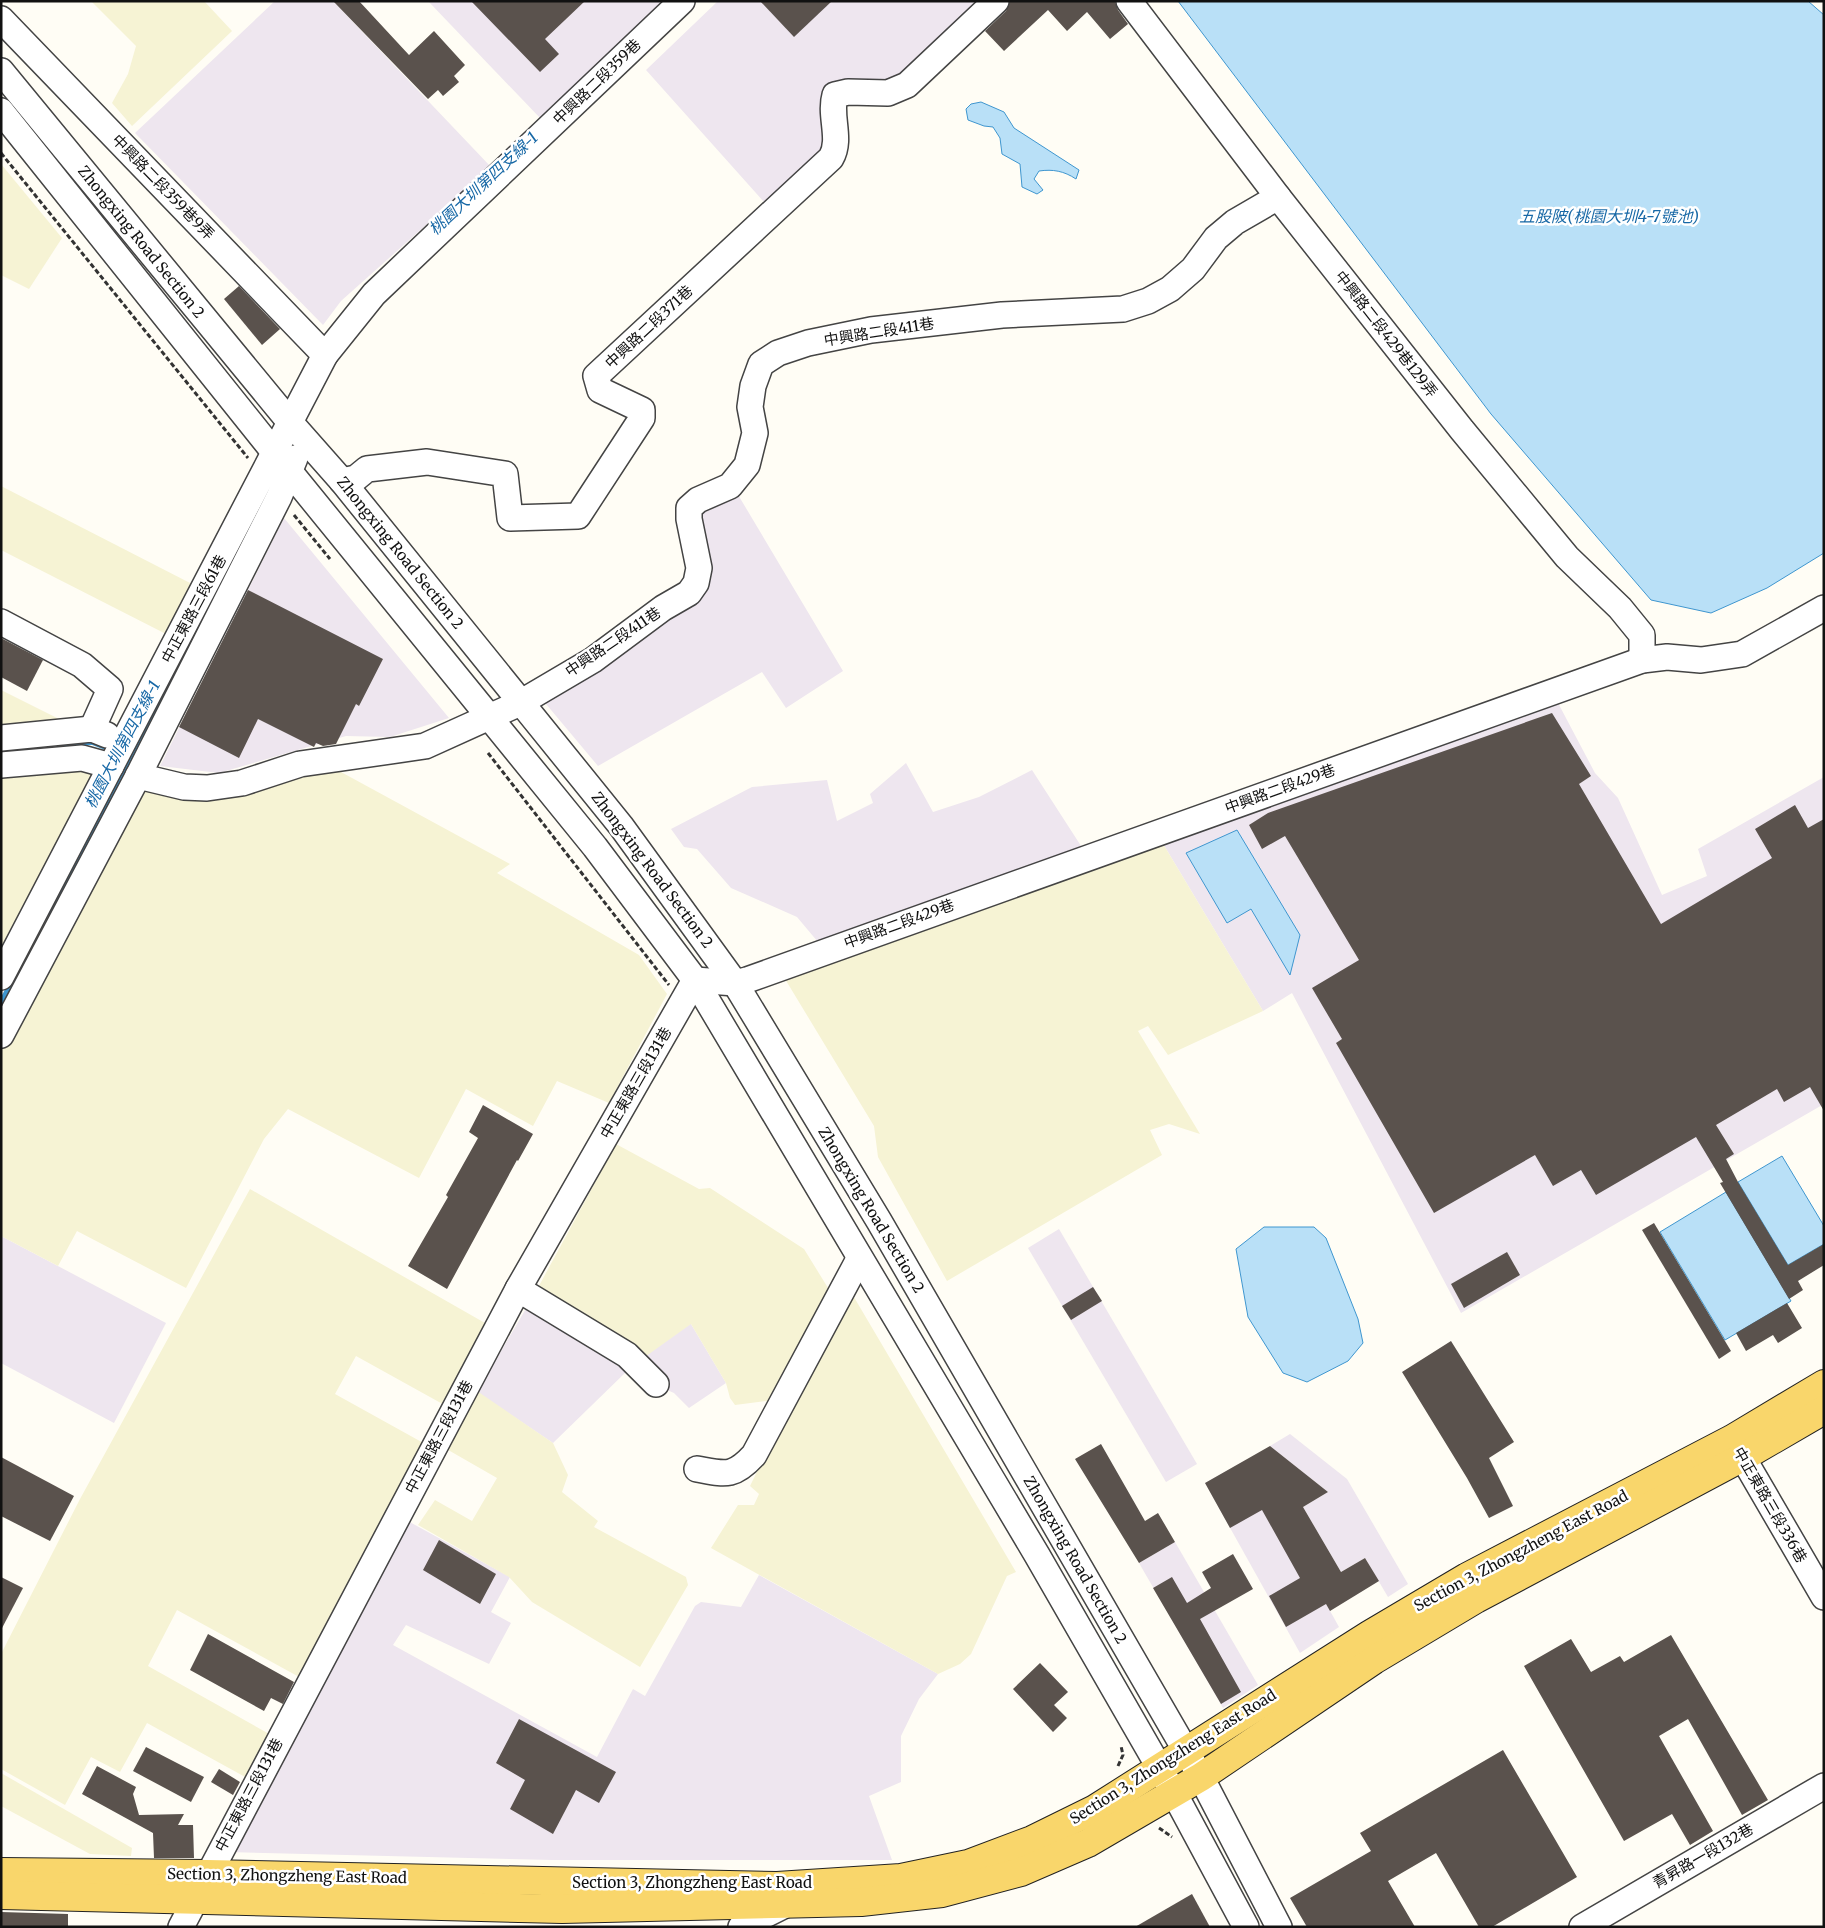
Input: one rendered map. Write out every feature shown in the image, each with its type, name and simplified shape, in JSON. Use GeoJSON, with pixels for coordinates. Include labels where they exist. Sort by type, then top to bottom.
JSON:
{"type":"FeatureCollection","features":[{"type":"Feature","properties":{"kind":"main road","name":"Section 3, Zhongzheng East Road"},"geometry":{"type":"LineString","coordinates":[[1,1895],[562,1909],[787,1904],[862,1902],[942,1893],[1021,1872],[1088,1843],[1201,1777],[1374,1660],[1737,1448],[1824,1384]]}},
{"type":"Feature","properties":{"kind":"main road","name":"Section 3, Zhongzheng East Road"},"geometry":{"type":"LineString","coordinates":[[1,1872],[207,1874],[777,1886],[902,1878],[968,1864],[1032,1840],[1095,1809],[1369,1635],[1467,1577],[1737,1448],[1824,1410]]}},
{"type":"Feature","properties":{"kind":"street","name":"中興路二段359巷"},"geometry":{"type":"LineString","coordinates":[[283,462],[295,421],[324,355],[374,294],[682,1]]}},
{"type":"Feature","properties":{"kind":"street","name":"中興路二段371巷"},"geometry":{"type":"LineString","coordinates":[[342,482],[356,478],[367,469],[427,462],[505,474],[510,518],[578,516],[642,418],[642,410],[600,390],[596,376],[831,158],[836,149],[832,105],[835,95],[848,92],[888,92],[907,85],[996,1]]}},
{"type":"Feature","properties":{"kind":"street","name":"中興路二段429巷129弄"},"geometry":{"type":"LineString","coordinates":[[1129,1],[1278,196],[1462,430],[1560,550],[1620,608],[1642,635],[1642,660]]}},
{"type":"Feature","properties":{"kind":"street","name":"中興路二段359巷9弄"},"geometry":{"type":"LineString","coordinates":[[1,19],[324,355]]}},
{"type":"Feature","properties":{"kind":"street","name":"Zhongxing Road Section 2"},"geometry":{"type":"LineString","coordinates":[[1,71],[295,421],[342,482],[620,826],[735,983],[884,1230],[1201,1777],[1279,1927]]}},
{"type":"Feature","properties":{"kind":"street","name":"Zhongxing Road Section 2"},"geometry":{"type":"LineString","coordinates":[[1,111],[283,462],[478,721],[595,847],[859,1259],[1044,1568],[1160,1767],[1246,1927]]}},
{"type":"Feature","properties":{"kind":"street","name":"中興路二段411巷"},"geometry":{"type":"LineString","coordinates":[[520,703],[593,660],[663,608],[689,592],[696,583],[698,568],[689,519],[689,508],[698,500],[730,486],[747,464],[755,433],[750,407],[753,386],[761,364],[778,353],[808,343],[871,330],[1002,315],[1123,309],[1148,301],[1170,289],[1193,269],[1216,238],[1236,222],[1278,196]]}},
{"type":"Feature","properties":{"kind":"street","name":"中正東路三段61巷"},"geometry":{"type":"LineString","coordinates":[[1,977],[124,741],[283,462]]}},
{"type":"Feature","properties":{"kind":"street"},"geometry":{"type":"LineString","coordinates":[[1,1035],[138,776],[283,462]]}},
{"type":"Feature","properties":{"kind":"street","name":"中興路二段429巷"},"geometry":{"type":"LineString","coordinates":[[735,983],[1642,660],[1667,657],[1701,660],[1742,654],[1824,608]]}},
{"type":"Feature","properties":{"kind":"street"},"geometry":{"type":"LineString","coordinates":[[1,622],[82,665],[110,689],[92,729]]}},
{"type":"Feature","properties":{"kind":"street"},"geometry":{"type":"LineString","coordinates":[[138,776],[184,787],[207,788],[242,783],[300,764],[425,746],[520,703]]}},
{"type":"Feature","properties":{"kind":"street"},"geometry":{"type":"LineString","coordinates":[[1,738],[92,729],[124,741]]}},
{"type":"Feature","properties":{"kind":"street"},"geometry":{"type":"LineString","coordinates":[[1,765],[82,758],[111,766]]}},
{"type":"Feature","properties":{"kind":"street"},"geometry":{"type":"LineString","coordinates":[[684,985],[735,983]]}},
{"type":"Feature","properties":{"kind":"street","name":"中正東路三段131巷"},"geometry":{"type":"LineString","coordinates":[[181,1927],[207,1874],[518,1289],[684,985]]}},
{"type":"Feature","properties":{"kind":"street"},"geometry":{"type":"LineString","coordinates":[[697,1470],[724,1474],[741,1470],[754,1455],[859,1259]]}},
{"type":"Feature","properties":{"kind":"street"},"geometry":{"type":"LineString","coordinates":[[518,1289],[627,1355],[656,1384]]}},
{"type":"Feature","properties":{"kind":"street","name":"中正東路三段336巷"},"geometry":{"type":"LineString","coordinates":[[1737,1448],[1824,1597]]}},
{"type":"Feature","properties":{"kind":"street"},"geometry":{"type":"LineString","coordinates":[[1044,1568],[1071,1553]]}},
{"type":"Feature","properties":{"kind":"street","name":"青昇路一段132巷"},"geometry":{"type":"LineString","coordinates":[[1582,1927],[1824,1786]]}},
{"type":"Feature","properties":{"kind":"street"},"geometry":{"type":"LineString","coordinates":[[741,1927],[787,1904]]}},
{"type":"Feature","properties":{"kind":"path"},"geometry":{"type":"LineString","coordinates":[[1,154],[253,464]]}},
{"type":"Feature","properties":{"kind":"path"},"geometry":{"type":"LineString","coordinates":[[292,513],[336,566]]}},
{"type":"Feature","properties":{"kind":"path"},"geometry":{"type":"LineString","coordinates":[[478,721],[684,985]]}},
{"type":"Feature","properties":{"kind":"path"},"geometry":{"type":"LineString","coordinates":[[1154,1829],[1161,1828],[1174,1838]]}},
{"type":"Feature","properties":{"kind":"shaded area"},"geometry":{"type":"Polygon","coordinates":[[[91,1],[204,1],[232,31],[132,126],[112,103],[128,74],[136,46],[91,1]]]}},
{"type":"Feature","properties":{"kind":"shaded area"},"geometry":{"type":"Polygon","coordinates":[[[275,1],[333,1],[491,167],[341,301],[323,325],[135,133],[275,1]]]}},
{"type":"Feature","properties":{"kind":"shaded area"},"geometry":{"type":"Polygon","coordinates":[[[428,1],[659,1],[661,3],[541,119],[428,1]]]}},
{"type":"Feature","properties":{"kind":"shaded area"},"geometry":{"type":"Polygon","coordinates":[[[718,1],[977,1],[895,80],[832,90],[829,147],[765,203],[646,70],[718,1]]]}},
{"type":"Feature","properties":{"kind":"shaded area"},"geometry":{"type":"Polygon","coordinates":[[[1,164],[62,238],[29,289],[1,275],[1,164]]]}},
{"type":"Feature","properties":{"kind":"shaded area"},"geometry":{"type":"Polygon","coordinates":[[[1,486],[192,584],[166,634],[1,550],[1,486]]]}},
{"type":"Feature","properties":{"kind":"shaded area"},"geometry":{"type":"Polygon","coordinates":[[[737,493],[843,671],[786,708],[762,672],[598,766],[541,698],[696,595],[699,510],[737,493]]]}},
{"type":"Feature","properties":{"kind":"shaded area"},"geometry":{"type":"Polygon","coordinates":[[[284,518],[449,718],[390,737],[346,736],[219,773],[160,766],[284,518]]]}},
{"type":"Feature","properties":{"kind":"shaded area"},"geometry":{"type":"Polygon","coordinates":[[[1,690],[75,727],[1,733],[1,690]]]}},
{"type":"Feature","properties":{"kind":"shaded area"},"geometry":{"type":"Polygon","coordinates":[[[1557,701],[1595,773],[1618,798],[1662,895],[1707,876],[1698,849],[1824,777],[1824,1104],[1461,1313],[1292,993],[1263,1011],[1162,842],[1557,701]]]}},
{"type":"Feature","properties":{"kind":"shaded area"},"geometry":{"type":"Polygon","coordinates":[[[906,763],[933,812],[979,797],[1032,770],[1083,849],[818,942],[797,917],[731,888],[697,849],[684,847],[671,829],[752,787],[827,780],[837,821],[873,803],[870,794],[906,763]]]}},
{"type":"Feature","properties":{"kind":"shaded area"},"geometry":{"type":"Polygon","coordinates":[[[83,765],[97,771],[1,947],[1,772],[83,765]]]}},
{"type":"Feature","properties":{"kind":"shaded area"},"geometry":{"type":"Polygon","coordinates":[[[330,766],[510,864],[497,873],[639,955],[667,994],[609,1103],[557,1081],[533,1126],[466,1089],[419,1178],[288,1109],[264,1139],[186,1288],[77,1231],[58,1266],[1,1236],[1,1042],[135,789],[330,766]]]}},
{"type":"Feature","properties":{"kind":"shaded area"},"geometry":{"type":"Polygon","coordinates":[[[1162,842],[1263,1011],[1168,1055],[1148,1026],[1138,1031],[1200,1134],[1169,1124],[1150,1130],[1162,1155],[947,1281],[878,1157],[874,1126],[782,974],[1162,842]]]}},
{"type":"Feature","properties":{"kind":"shaded area"},"geometry":{"type":"Polygon","coordinates":[[[616,1144],[699,1189],[710,1188],[804,1249],[833,1296],[772,1406],[766,1401],[735,1405],[730,1398],[726,1383],[691,1324],[642,1359],[534,1295],[616,1144]]]}},
{"type":"Feature","properties":{"kind":"shaded area"},"geometry":{"type":"Polygon","coordinates":[[[250,1189],[492,1327],[448,1407],[356,1356],[335,1394],[427,1445],[301,1678],[177,1610],[148,1666],[271,1735],[247,1778],[147,1723],[120,1772],[91,1757],[65,1805],[1,1769],[1,1654],[80,1499],[250,1189]]]}},
{"type":"Feature","properties":{"kind":"shaded area"},"geometry":{"type":"Polygon","coordinates":[[[1059,1229],[1197,1464],[1166,1482],[1028,1248],[1059,1229]]]}},
{"type":"Feature","properties":{"kind":"shaded area"},"geometry":{"type":"Polygon","coordinates":[[[1,1236],[166,1323],[114,1423],[1,1363],[1,1236]]]}},
{"type":"Feature","properties":{"kind":"shaded area"},"geometry":{"type":"Polygon","coordinates":[[[848,1287],[1016,1572],[1007,1576],[971,1654],[960,1664],[938,1674],[711,1548],[738,1505],[754,1505],[759,1494],[750,1486],[848,1287]]]}},
{"type":"Feature","properties":{"kind":"shaded area"},"geometry":{"type":"Polygon","coordinates":[[[534,1295],[691,1324],[726,1383],[689,1408],[674,1393],[626,1372],[553,1443],[477,1392],[534,1295]]]}},
{"type":"Feature","properties":{"kind":"shaded area"},"geometry":{"type":"Polygon","coordinates":[[[477,1391],[553,1443],[568,1475],[562,1492],[598,1521],[594,1527],[686,1577],[688,1585],[640,1667],[532,1602],[509,1577],[418,1525],[435,1500],[472,1521],[497,1478],[443,1447],[477,1391]]]}},
{"type":"Feature","properties":{"kind":"shaded area"},"geometry":{"type":"Polygon","coordinates":[[[1290,1434],[1347,1479],[1408,1584],[1388,1597],[1365,1558],[1341,1572],[1303,1507],[1328,1492],[1270,1446],[1290,1434]]]}},
{"type":"Feature","properties":{"kind":"shaded area"},"geometry":{"type":"Polygon","coordinates":[[[1246,1460],[1339,1627],[1300,1653],[1205,1483],[1246,1460]]]}},
{"type":"Feature","properties":{"kind":"shaded area"},"geometry":{"type":"Polygon","coordinates":[[[406,1520],[510,1577],[491,1612],[511,1623],[489,1664],[406,1625],[393,1645],[597,1757],[633,1689],[645,1696],[695,1606],[701,1602],[741,1607],[759,1575],[938,1674],[919,1699],[901,1736],[901,1782],[869,1796],[892,1860],[553,1860],[226,1852],[406,1520]]]}},
{"type":"Feature","properties":{"kind":"shaded area"},"geometry":{"type":"Polygon","coordinates":[[[1175,1542],[1258,1685],[1223,1708],[1139,1563],[1175,1542]]]}},
{"type":"Feature","properties":{"kind":"shaded area"},"geometry":{"type":"Polygon","coordinates":[[[1,1773],[132,1848],[131,1856],[90,1854],[1,1806],[1,1773]]]}},
{"type":"Feature","properties":{"kind":"water","name":"五股陂(桃園大圳4-7號池)"},"geometry":{"type":"Polygon","coordinates":[[[1178,1],[1808,1],[1824,15],[1824,553],[1767,588],[1711,613],[1651,600],[1491,414],[1178,1]]]}},
{"type":"Feature","properties":{"kind":"water"},"geometry":{"type":"Polygon","coordinates":[[[981,102],[1004,112],[1014,128],[1079,170],[1076,179],[1058,171],[1039,171],[1034,179],[1043,190],[1037,194],[1022,187],[1020,164],[1002,154],[1000,138],[993,127],[968,120],[966,109],[971,104],[981,102]]]}},
{"type":"Feature","properties":{"kind":"water"},"geometry":{"type":"Polygon","coordinates":[[[1237,830],[1300,935],[1290,975],[1251,909],[1227,923],[1186,853],[1237,830]]]}},
{"type":"Feature","properties":{"kind":"water"},"geometry":{"type":"Polygon","coordinates":[[[1782,1156],[1824,1226],[1824,1244],[1788,1265],[1738,1182],[1782,1156]]]}},
{"type":"Feature","properties":{"kind":"water"},"geometry":{"type":"Polygon","coordinates":[[[1726,1192],[1791,1301],[1725,1340],[1660,1232],[1726,1192]]]}},
{"type":"Feature","properties":{"kind":"water"},"geometry":{"type":"Polygon","coordinates":[[[1264,1227],[1314,1227],[1326,1238],[1358,1319],[1363,1343],[1348,1361],[1307,1382],[1283,1373],[1248,1317],[1236,1249],[1264,1227]]]}},
{"type":"Feature","properties":{"kind":"building"},"geometry":{"type":"Polygon","coordinates":[[[333,1],[359,1],[409,55],[434,31],[465,65],[454,76],[459,82],[443,96],[438,90],[428,99],[333,1]]]}},
{"type":"Feature","properties":{"kind":"building"},"geometry":{"type":"Polygon","coordinates":[[[471,1],[585,1],[545,39],[559,54],[540,72],[471,1]]]}},
{"type":"Feature","properties":{"kind":"building"},"geometry":{"type":"Polygon","coordinates":[[[760,1],[832,1],[794,37],[760,1]]]}},
{"type":"Feature","properties":{"kind":"building"},"geometry":{"type":"Polygon","coordinates":[[[1010,1],[1115,1],[1118,10],[1128,24],[1110,39],[1087,12],[1067,31],[1048,10],[1004,51],[985,31],[1006,11],[1010,1]]]}},
{"type":"Feature","properties":{"kind":"building"},"geometry":{"type":"Polygon","coordinates":[[[239,286],[280,329],[262,345],[224,299],[239,286]]]}},
{"type":"Feature","properties":{"kind":"building"},"geometry":{"type":"Polygon","coordinates":[[[248,590],[383,659],[359,706],[356,704],[336,744],[323,746],[316,743],[314,747],[258,719],[239,758],[179,727],[248,590]]]}},
{"type":"Feature","properties":{"kind":"building"},"geometry":{"type":"Polygon","coordinates":[[[1,638],[43,660],[27,691],[1,677],[1,638]]]}},
{"type":"Feature","properties":{"kind":"building"},"geometry":{"type":"Polygon","coordinates":[[[1552,713],[1591,776],[1579,784],[1661,924],[1772,858],[1755,829],[1795,805],[1808,828],[1824,819],[1824,1111],[1810,1087],[1784,1102],[1777,1089],[1716,1125],[1734,1154],[1726,1159],[1788,1265],[1824,1244],[1824,1265],[1798,1281],[1803,1290],[1789,1299],[1720,1183],[1723,1182],[1696,1137],[1596,1195],[1581,1170],[1553,1186],[1535,1155],[1434,1213],[1336,1043],[1342,1039],[1312,988],[1359,960],[1285,836],[1262,849],[1249,825],[1268,813],[1552,713]]]}},
{"type":"Feature","properties":{"kind":"building"},"geometry":{"type":"Polygon","coordinates":[[[483,1105],[533,1134],[447,1289],[408,1266],[448,1197],[446,1195],[478,1138],[469,1132],[483,1105]]]}},
{"type":"Feature","properties":{"kind":"building"},"geometry":{"type":"Polygon","coordinates":[[[1654,1223],[1731,1351],[1719,1359],[1642,1230],[1654,1223]]]}},
{"type":"Feature","properties":{"kind":"building"},"geometry":{"type":"Polygon","coordinates":[[[1507,1252],[1520,1275],[1464,1308],[1451,1284],[1507,1252]]]}},
{"type":"Feature","properties":{"kind":"building"},"geometry":{"type":"Polygon","coordinates":[[[1093,1287],[1102,1301],[1071,1320],[1062,1306],[1093,1287]]]}},
{"type":"Feature","properties":{"kind":"building"},"geometry":{"type":"Polygon","coordinates":[[[1787,1303],[1802,1328],[1778,1343],[1773,1335],[1746,1351],[1736,1333],[1787,1303]]]}},
{"type":"Feature","properties":{"kind":"building"},"geometry":{"type":"Polygon","coordinates":[[[1451,1341],[1514,1442],[1489,1458],[1513,1506],[1489,1518],[1467,1478],[1402,1372],[1451,1341]]]}},
{"type":"Feature","properties":{"kind":"building"},"geometry":{"type":"Polygon","coordinates":[[[1101,1444],[1145,1521],[1158,1513],[1175,1542],[1139,1563],[1075,1459],[1101,1444]]]}},
{"type":"Feature","properties":{"kind":"building"},"geometry":{"type":"Polygon","coordinates":[[[1270,1446],[1328,1492],[1303,1507],[1341,1572],[1365,1558],[1379,1581],[1330,1611],[1326,1604],[1286,1627],[1269,1596],[1300,1578],[1262,1510],[1230,1528],[1205,1483],[1270,1446]]]}},
{"type":"Feature","properties":{"kind":"building"},"geometry":{"type":"Polygon","coordinates":[[[1,1457],[74,1496],[50,1541],[1,1516],[1,1457]]]}},
{"type":"Feature","properties":{"kind":"building"},"geometry":{"type":"Polygon","coordinates":[[[439,1540],[496,1574],[480,1604],[423,1570],[439,1540]]]}},
{"type":"Feature","properties":{"kind":"building"},"geometry":{"type":"Polygon","coordinates":[[[1233,1554],[1253,1589],[1200,1619],[1241,1692],[1221,1704],[1153,1588],[1172,1577],[1187,1603],[1211,1588],[1202,1572],[1233,1554]]]}},
{"type":"Feature","properties":{"kind":"building"},"geometry":{"type":"Polygon","coordinates":[[[1,1577],[23,1588],[1,1630],[1,1577]]]}},
{"type":"Feature","properties":{"kind":"building"},"geometry":{"type":"Polygon","coordinates":[[[208,1634],[294,1682],[283,1704],[271,1698],[264,1711],[190,1670],[208,1634]]]}},
{"type":"Feature","properties":{"kind":"building"},"geometry":{"type":"Polygon","coordinates":[[[1671,1635],[1768,1800],[1742,1815],[1688,1719],[1659,1736],[1713,1831],[1690,1845],[1672,1814],[1624,1841],[1524,1666],[1571,1639],[1591,1672],[1620,1656],[1624,1662],[1671,1635]]]}},
{"type":"Feature","properties":{"kind":"building"},"geometry":{"type":"Polygon","coordinates":[[[1040,1663],[1068,1692],[1054,1705],[1067,1718],[1053,1732],[1013,1689],[1040,1663]]]}},
{"type":"Feature","properties":{"kind":"building"},"geometry":{"type":"Polygon","coordinates":[[[519,1719],[616,1772],[599,1803],[576,1790],[553,1834],[510,1809],[525,1780],[496,1763],[519,1719]]]}},
{"type":"Feature","properties":{"kind":"building"},"geometry":{"type":"Polygon","coordinates":[[[146,1747],[204,1777],[191,1802],[133,1771],[146,1747]]]}},
{"type":"Feature","properties":{"kind":"building"},"geometry":{"type":"Polygon","coordinates":[[[1503,1750],[1577,1877],[1492,1927],[1479,1927],[1436,1853],[1388,1881],[1415,1927],[1307,1927],[1290,1898],[1371,1851],[1360,1833],[1503,1750]]]}},
{"type":"Feature","properties":{"kind":"building"},"geometry":{"type":"Polygon","coordinates":[[[97,1766],[136,1787],[133,1794],[139,1815],[184,1814],[178,1825],[193,1825],[194,1858],[154,1858],[153,1833],[82,1794],[97,1766]]]}},
{"type":"Feature","properties":{"kind":"building"},"geometry":{"type":"Polygon","coordinates":[[[219,1769],[240,1782],[233,1795],[211,1782],[219,1769]]]}},
{"type":"Feature","properties":{"kind":"building"},"geometry":{"type":"Polygon","coordinates":[[[1192,1894],[1210,1927],[1135,1927],[1192,1894]]]}},
{"type":"Feature","properties":{"kind":"building"},"geometry":{"type":"Polygon","coordinates":[[[1,1912],[68,1914],[68,1927],[1,1927],[1,1912]]]}},
{"type":"Feature","properties":{"kind":"waterway","name":"桃園大圳第四支線-1"},"geometry":{"type":"LineString","coordinates":[[49,912],[204,618]]}},
{"type":"Feature","properties":{"kind":"waterway"},"geometry":{"type":"LineString","coordinates":[[58,745],[92,742],[110,749]]}},
{"type":"Feature","properties":{"kind":"waterway","name":"桃園大圳第四支線-1"},"geometry":{"type":"LineString","coordinates":[[1,1003],[14,978]]}}]}
